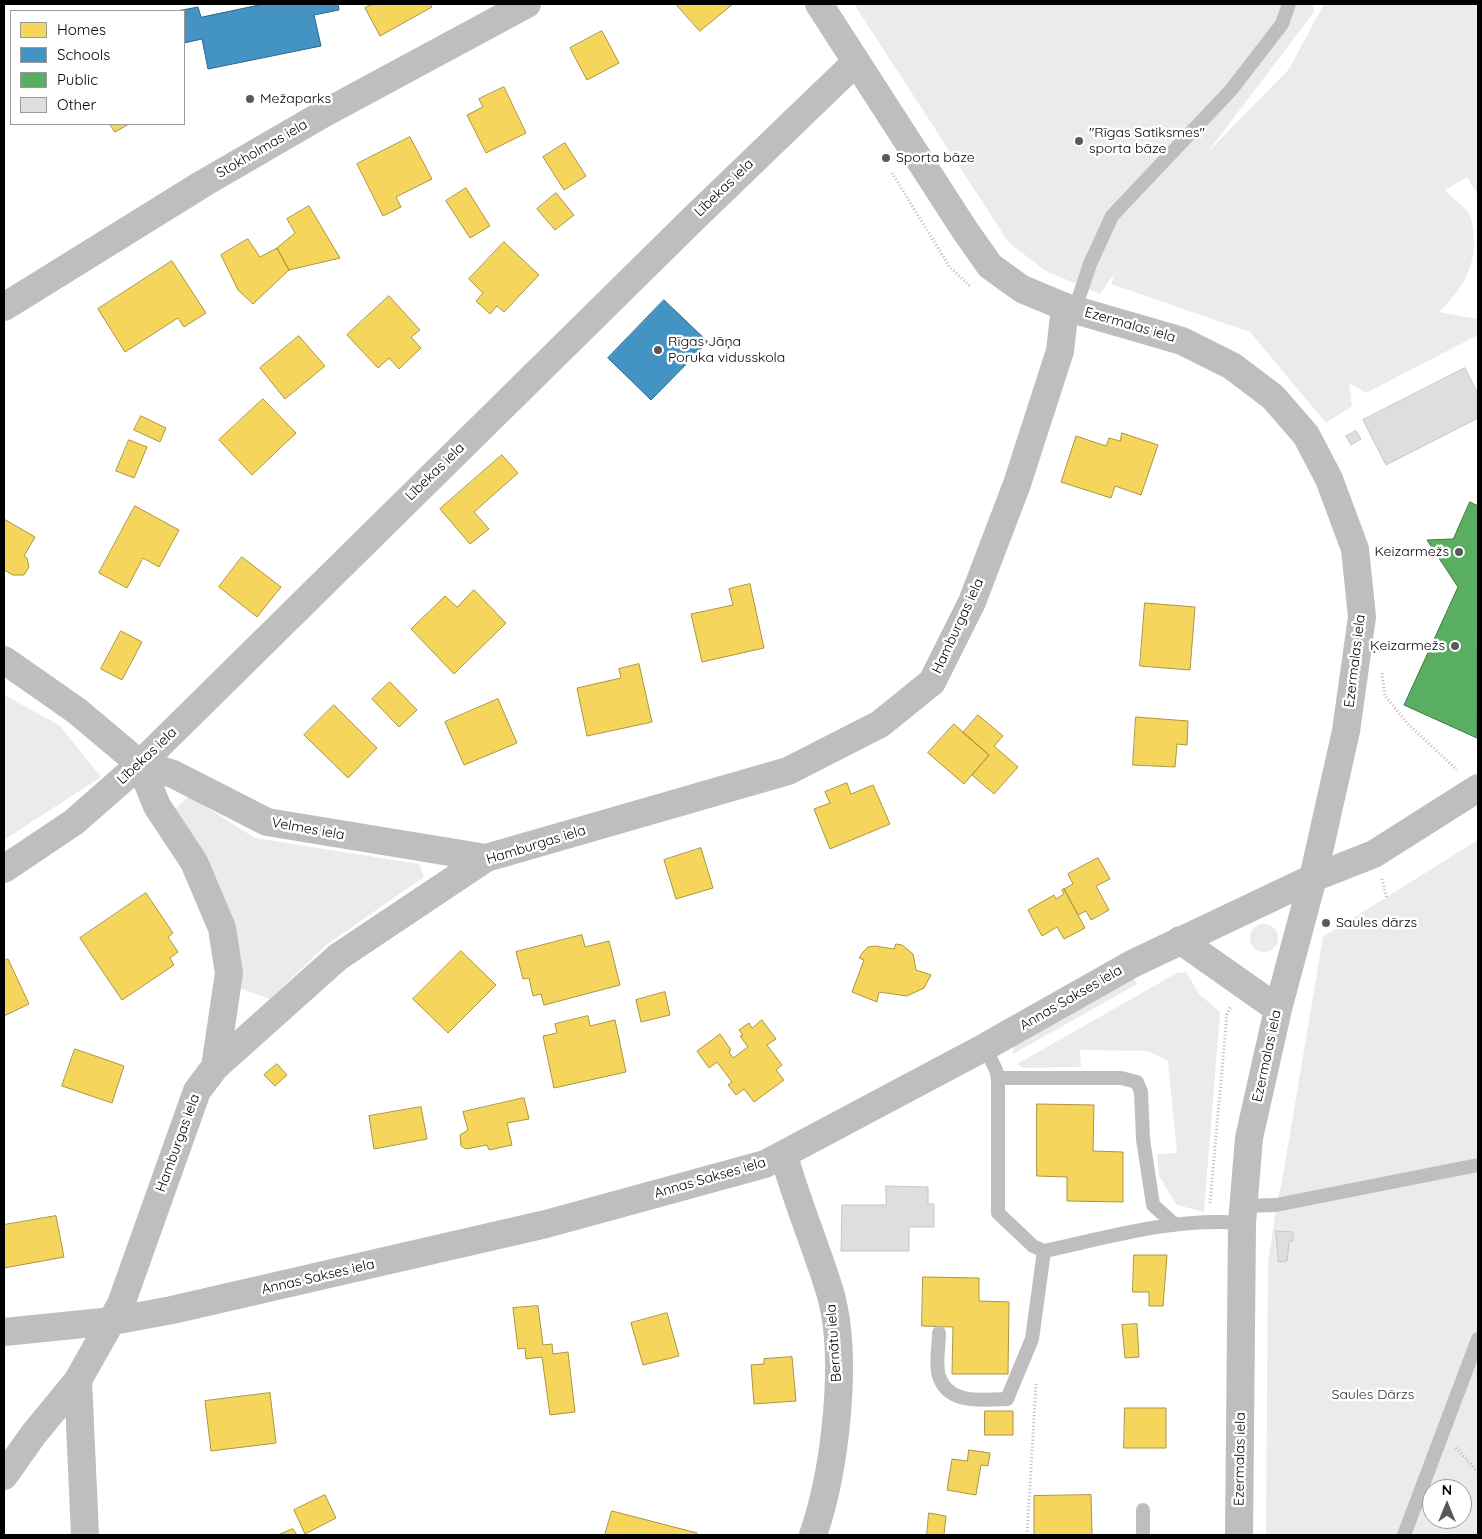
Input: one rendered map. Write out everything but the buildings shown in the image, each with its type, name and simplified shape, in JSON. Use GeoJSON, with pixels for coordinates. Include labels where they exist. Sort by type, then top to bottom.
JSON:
{"type":"FeatureCollection","features":[{"type":"Feature","properties":{"kind":"street","name":"Stokholmas iela"},"geometry":{"type":"LineString","coordinates":[[4,307],[204,183],[323,114],[527,4]]}},
{"type":"Feature","properties":{"kind":"street","name":"Ezermalas iela"},"geometry":{"type":"LineString","coordinates":[[819,4],[964,229],[990,266],[1022,289],[1070,308],[1182,340],[1232,366],[1273,397],[1306,435],[1329,479],[1355,549],[1362,617],[1346,731],[1313,878],[1278,1009],[1249,1138],[1243,1214],[1239,1535]]}},
{"type":"Feature","properties":{"kind":"street","name":"Lībekas iela"},"geometry":{"type":"LineString","coordinates":[[4,869],[74,822],[140,764],[699,213],[856,62]]}},
{"type":"Feature","properties":{"kind":"street","name":"Hamburgas iela"},"geometry":{"type":"LineString","coordinates":[[78,1380],[121,1304],[197,1091],[215,1067],[338,957],[486,858],[788,772],[880,724],[932,682],[972,602],[1016,484],[1060,351],[1070,308]]}},
{"type":"Feature","properties":{"kind":"street","name":"Velmes iela"},"geometry":{"type":"LineString","coordinates":[[4,660],[77,711],[140,764],[173,774],[267,822],[486,858]]}},
{"type":"Feature","properties":{"kind":"street","name":"Velmes iela"},"geometry":{"type":"LineString","coordinates":[[140,764],[157,806],[194,862],[222,928],[229,973],[215,1067]]}},
{"type":"Feature","properties":{"kind":"street","name":"Annas Sakses iela"},"geometry":{"type":"LineString","coordinates":[[4,1332],[112,1321],[172,1310],[546,1224],[765,1164],[784,1156],[985,1047],[1132,964],[1313,878],[1374,854],[1470,782]]}},
{"type":"Feature","properties":{"kind":"street"},"geometry":{"type":"LineString","coordinates":[[1180,940],[1278,1009]]}},
{"type":"Feature","properties":{"kind":"street","name":"Bernātu iela"},"geometry":{"type":"LineString","coordinates":[[784,1156],[830,1294],[837,1344],[836,1422],[825,1495],[813,1535]]}},
{"type":"Feature","properties":{"kind":"street"},"geometry":{"type":"LineString","coordinates":[[4,1476],[33,1435],[78,1380]]}},
{"type":"Feature","properties":{"kind":"street"},"geometry":{"type":"LineString","coordinates":[[78,1380],[85,1535]]}},
{"type":"Feature","properties":{"kind":"lane"},"geometry":{"type":"LineString","coordinates":[[1070,308],[1112,216],[1231,90],[1282,24],[1289,4]]}},
{"type":"Feature","properties":{"kind":"lane"},"geometry":{"type":"LineString","coordinates":[[985,1047],[998,1078],[998,1213],[1033,1246],[1044,1250],[1173,1223],[1211,1220],[1243,1214],[1276,1205],[1478,1165]]}},
{"type":"Feature","properties":{"kind":"lane"},"geometry":{"type":"LineString","coordinates":[[998,1078],[1121,1078],[1137,1082],[1141,1092],[1143,1139],[1153,1205],[1173,1223]]}},
{"type":"Feature","properties":{"kind":"lane"},"geometry":{"type":"LineString","coordinates":[[939,1333],[939,1375],[946,1389],[966,1400],[1007,1399],[1032,1339],[1044,1250]]}},
{"type":"Feature","properties":{"kind":"lane"},"geometry":{"type":"LineString","coordinates":[[1404,1535],[1478,1339]]}},
{"type":"Feature","properties":{"kind":"lane"},"geometry":{"type":"LineString","coordinates":[[1143,1510],[1143,1535]]}},
{"type":"Feature","properties":{"kind":"path"},"geometry":{"type":"LineString","coordinates":[[1381,669],[1385,696],[1408,724],[1470,782]]}},
{"type":"Feature","properties":{"kind":"path"},"geometry":{"type":"LineString","coordinates":[[1027,1535],[1028,1499],[1034,1443],[1036,1379]]}},
{"type":"Feature","properties":{"kind":"path"},"geometry":{"type":"LineString","coordinates":[[1442,1433],[1478,1472]]}},
{"type":"Feature","properties":{"kind":"green space"},"geometry":{"type":"Polygon","coordinates":[[[854,4],[1313,4],[1314,12],[1207,153],[1289,69],[1324,4],[1478,4],[1478,195],[1467,177],[1445,190],[1470,215],[1474,244],[1473,257],[1470,269],[1464,280],[1449,302],[1439,312],[1478,319],[1478,335],[1366,393],[1349,383],[1352,406],[1326,423],[1250,332],[1111,284],[1115,273],[1100,294],[1046,271],[1009,243],[854,4]]]}},
{"type":"Feature","properties":{"kind":"green space"},"geometry":{"type":"Polygon","coordinates":[[[4,695],[59,725],[101,777],[4,840],[4,695]]]}},
{"type":"Feature","properties":{"kind":"green space"},"geometry":{"type":"Polygon","coordinates":[[[189,796],[255,838],[419,864],[424,877],[326,945],[270,999],[237,987],[174,810],[189,796]]]}},
{"type":"Feature","properties":{"kind":"green space","name":"Saules Dārzs"},"geometry":{"type":"Polygon","coordinates":[[[1478,840],[1478,1535],[1266,1535],[1268,1263],[1278,1195],[1281,1187],[1323,937],[1478,840]]]}},
{"type":"Feature","properties":{"kind":"green space"},"geometry":{"type":"Polygon","coordinates":[[[1264,924],[1274,928],[1278,938],[1274,948],[1264,952],[1254,948],[1250,938],[1254,928],[1264,924]]]}},
{"type":"Feature","properties":{"kind":"green space"},"geometry":{"type":"Polygon","coordinates":[[[1186,972],[1199,994],[1220,1012],[1204,1212],[1177,1205],[1159,1176],[1157,1154],[1177,1153],[1168,1061],[1148,1051],[1080,1050],[1081,1067],[1023,1068],[1017,1064],[1177,973],[1186,972]]]}},
{"type":"Feature","properties":{"kind":"green space"},"geometry":{"type":"Polygon","coordinates":[[[1132,976],[1137,984],[1013,1054],[1014,1043],[1132,976]]]}},
{"type":"Feature","properties":{"kind":"place","name":"Mežaparks"},"geometry":{"type":"Point","coordinates":[250,99]}},
{"type":"Feature","properties":{"kind":"place","name":"\"Rīgas Satiksmes\" sporta bāze"},"geometry":{"type":"Point","coordinates":[1079,141]}},
{"type":"Feature","properties":{"kind":"place","name":"Sporta bāze"},"geometry":{"type":"Point","coordinates":[886,158]}},
{"type":"Feature","properties":{"kind":"place","name":"Rīgas Jāņa Poruka vidusskola"},"geometry":{"type":"Point","coordinates":[658,350]}},
{"type":"Feature","properties":{"kind":"place","name":"Keizarmežs"},"geometry":{"type":"Point","coordinates":[1459,552]}},
{"type":"Feature","properties":{"kind":"place","name":"Ķeizarmežs"},"geometry":{"type":"Point","coordinates":[1455,646]}},
{"type":"Feature","properties":{"kind":"place","name":"Saules dārzs"},"geometry":{"type":"Point","coordinates":[1326,923]}}]}
